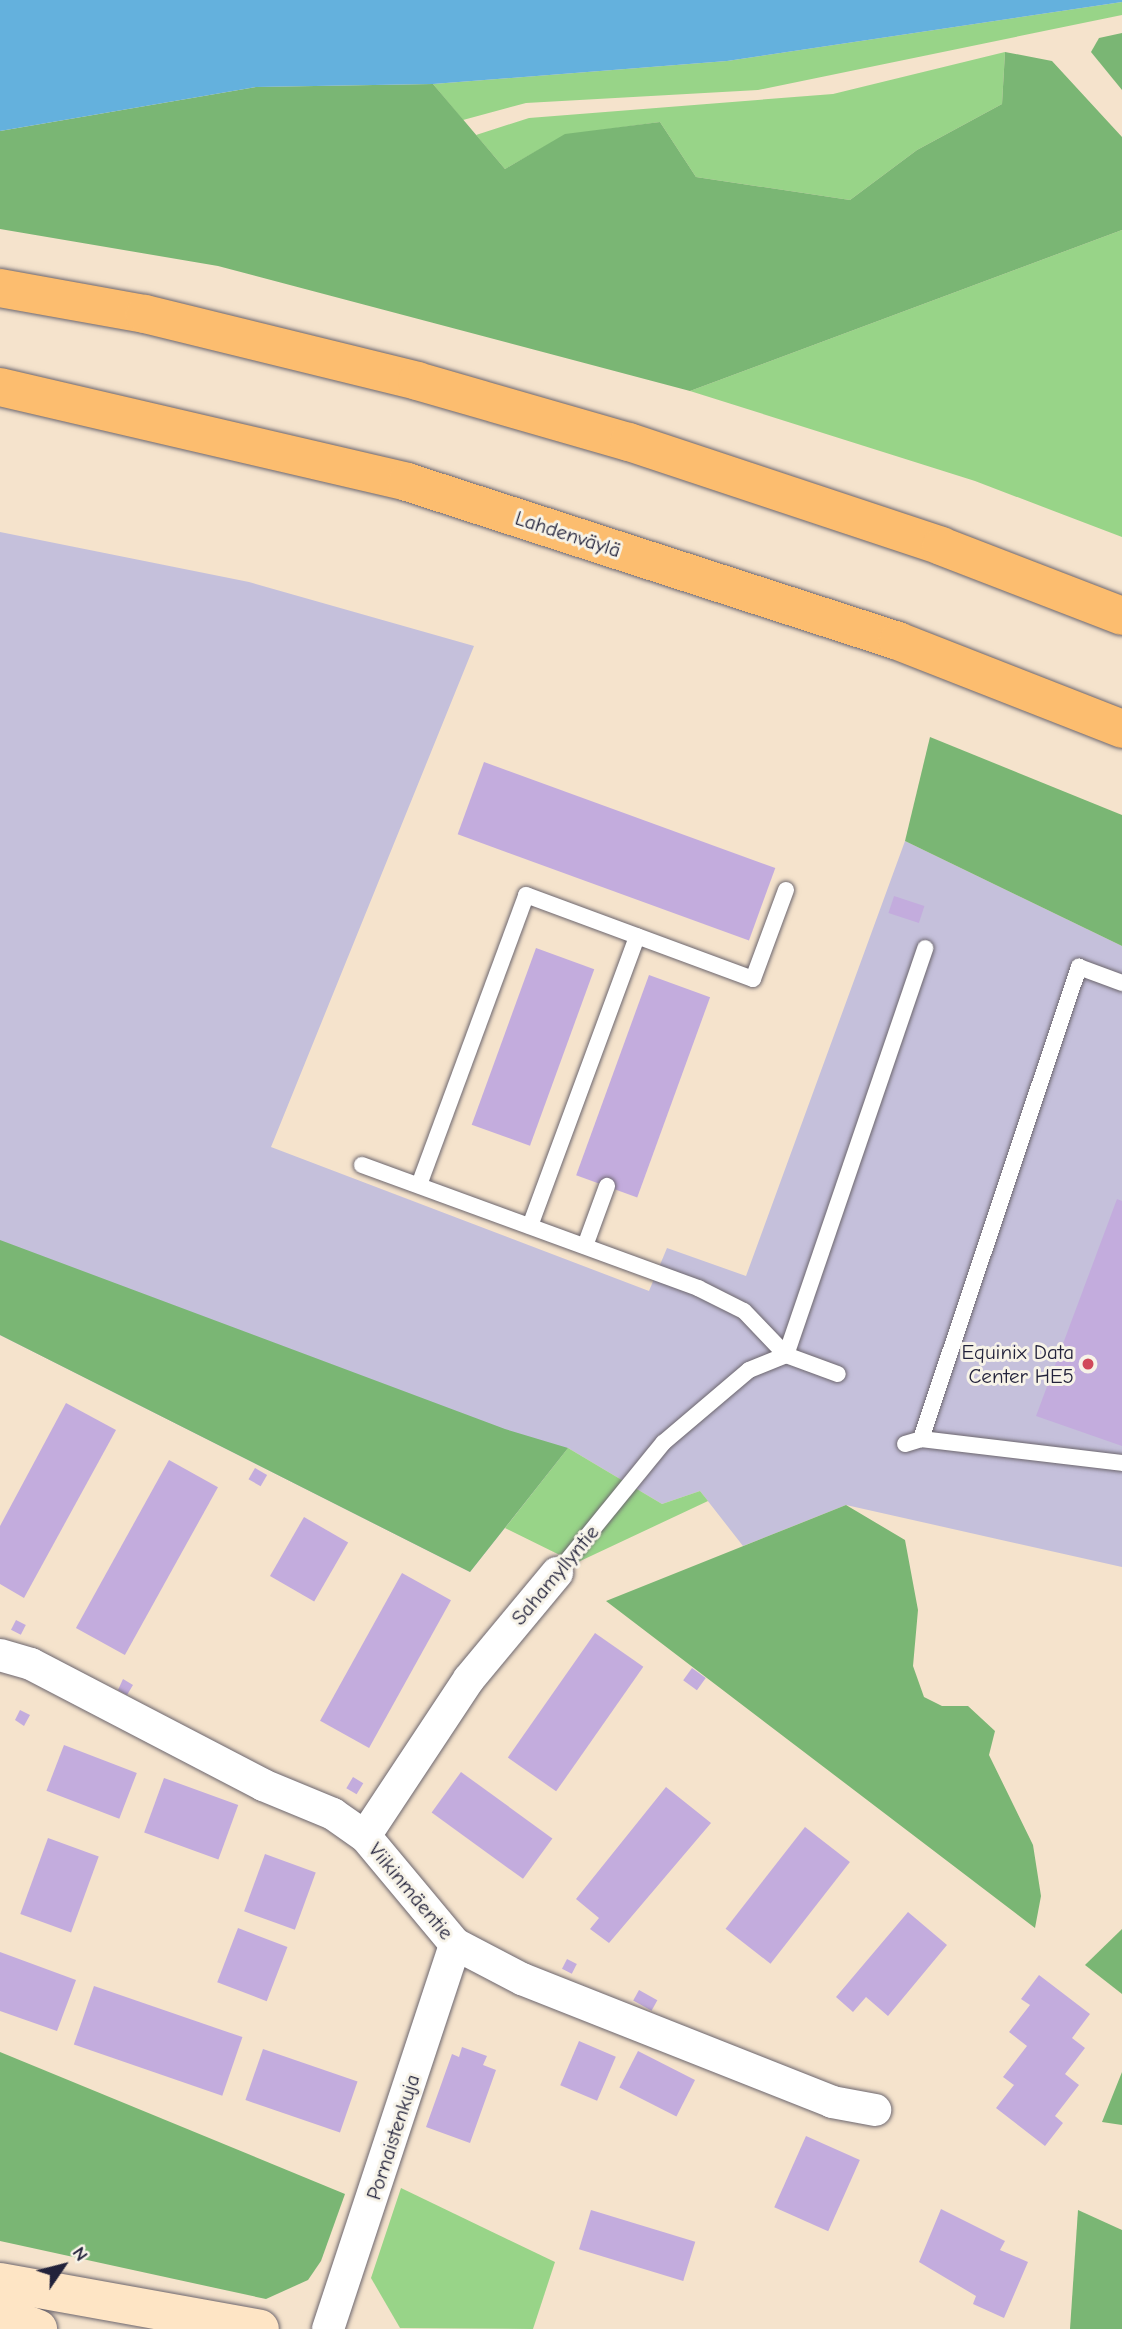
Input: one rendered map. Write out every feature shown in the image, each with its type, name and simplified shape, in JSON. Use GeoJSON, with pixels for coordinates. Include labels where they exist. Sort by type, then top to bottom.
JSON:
{"type":"FeatureCollection","features":[{"type":"Feature","properties":{"kind":"highway"},"geometry":{"type":"LineString","coordinates":[[0,288],[184,324],[629,442],[940,546],[1122,616]]}},
{"type":"Feature","properties":{"kind":"highway","name":"Lahdenväylä"},"geometry":{"type":"LineString","coordinates":[[0,387],[407,482],[898,641],[1122,729]]}},
{"type":"Feature","properties":{"kind":"main road"},"geometry":{"type":"LineString","coordinates":[[0,2282],[40,2284],[260,2329]]}},
{"type":"Feature","properties":{"kind":"main road"},"geometry":{"type":"LineString","coordinates":[[0,2314],[38,2329]]}},
{"type":"Feature","properties":{"kind":"street","name":"Sahamyllyntie"},"geometry":{"type":"LineString","coordinates":[[365,1836],[469,1679],[557,1573]]}},
{"type":"Feature","properties":{"kind":"street","name":"Viikinmäentie"},"geometry":{"type":"LineString","coordinates":[[0,1655],[31,1664],[263,1785],[333,1814],[365,1836],[455,1944],[522,1979],[796,2088],[875,2109]]}},
{"type":"Feature","properties":{"kind":"street","name":"Pornaistenkuja"},"geometry":{"type":"LineString","coordinates":[[328,2329],[455,1944]]}},
{"type":"Feature","properties":{"kind":"lane"},"geometry":{"type":"LineString","coordinates":[[419,1185],[526,895],[753,979],[786,890]]}},
{"type":"Feature","properties":{"kind":"lane"},"geometry":{"type":"LineString","coordinates":[[530,1226],[637,936]]}},
{"type":"Feature","properties":{"kind":"lane"},"geometry":{"type":"LineString","coordinates":[[786,1355],[925,948]]}},
{"type":"Feature","properties":{"kind":"lane"},"geometry":{"type":"LineString","coordinates":[[921,1439],[1079,967],[1122,983]]}},
{"type":"Feature","properties":{"kind":"lane"},"geometry":{"type":"LineString","coordinates":[[362,1165],[656,1273],[744,1311],[786,1355],[838,1374]]}},
{"type":"Feature","properties":{"kind":"lane"},"geometry":{"type":"LineString","coordinates":[[585,1246],[607,1186]]}},
{"type":"Feature","properties":{"kind":"lane","name":"Sahamyllyntie"},"geometry":{"type":"LineString","coordinates":[[557,1573],[663,1443],[749,1370],[786,1355]]}},
{"type":"Feature","properties":{"kind":"lane"},"geometry":{"type":"LineString","coordinates":[[905,1444],[921,1439],[1122,1462]]}},
{"type":"Feature","properties":{"kind":"shaded area"},"geometry":{"type":"Polygon","coordinates":[[[0,532],[249,582],[474,646],[271,1147],[649,1291],[667,1248],[746,1276],[905,841],[1122,946],[1122,1567],[846,1505],[743,1546],[700,1491],[662,1504],[568,1448],[470,1572],[0,1335],[0,532]]]}},
{"type":"Feature","properties":{"kind":"green space"},"geometry":{"type":"Polygon","coordinates":[[[1122,2],[1122,15],[758,90],[526,103],[463,120],[433,84],[727,61],[1122,2]]]}},
{"type":"Feature","properties":{"kind":"green space"},"geometry":{"type":"Polygon","coordinates":[[[1122,33],[1122,90],[1091,52],[1099,38],[1122,33]]]}},
{"type":"Feature","properties":{"kind":"green space"},"geometry":{"type":"Polygon","coordinates":[[[1005,52],[1002,104],[917,150],[850,200],[696,177],[660,122],[565,135],[505,169],[476,135],[529,118],[833,94],[1005,52]]]}},
{"type":"Feature","properties":{"kind":"green space"},"geometry":{"type":"Polygon","coordinates":[[[1005,52],[1052,61],[1122,137],[1122,230],[690,391],[218,266],[0,229],[0,131],[256,87],[433,84],[505,169],[565,134],[660,122],[696,177],[850,200],[917,150],[1002,104],[1005,52]]]}},
{"type":"Feature","properties":{"kind":"green space"},"geometry":{"type":"Polygon","coordinates":[[[1122,230],[1122,537],[975,481],[690,391],[1122,230]]]}},
{"type":"Feature","properties":{"kind":"green space"},"geometry":{"type":"Polygon","coordinates":[[[930,737],[1122,815],[1122,946],[905,841],[930,737]]]}},
{"type":"Feature","properties":{"kind":"green space"},"geometry":{"type":"Polygon","coordinates":[[[0,1240],[505,1429],[568,1448],[470,1572],[0,1335],[0,1240]]]}},
{"type":"Feature","properties":{"kind":"green space"},"geometry":{"type":"Polygon","coordinates":[[[568,1448],[662,1504],[700,1491],[708,1501],[576,1563],[505,1528],[568,1448]]]}},
{"type":"Feature","properties":{"kind":"green space"},"geometry":{"type":"Polygon","coordinates":[[[846,1505],[905,1540],[918,1610],[913,1666],[924,1697],[942,1706],[968,1706],[995,1731],[989,1755],[1033,1845],[1041,1896],[1035,1928],[606,1601],[846,1505]]]}},
{"type":"Feature","properties":{"kind":"green space"},"geometry":{"type":"Polygon","coordinates":[[[1122,1929],[1122,1994],[1085,1965],[1122,1929]]]}},
{"type":"Feature","properties":{"kind":"green space"},"geometry":{"type":"Polygon","coordinates":[[[0,2052],[345,2194],[321,2261],[308,2280],[266,2299],[0,2241],[0,2052]]]}},
{"type":"Feature","properties":{"kind":"green space"},"geometry":{"type":"Polygon","coordinates":[[[1122,2072],[1122,2125],[1102,2122],[1122,2072]]]}},
{"type":"Feature","properties":{"kind":"green space"},"geometry":{"type":"Polygon","coordinates":[[[401,2188],[555,2262],[533,2329],[400,2328],[371,2278],[401,2188]]]}},
{"type":"Feature","properties":{"kind":"green space"},"geometry":{"type":"Polygon","coordinates":[[[1078,2210],[1122,2230],[1122,2329],[1070,2329],[1078,2210]]]}},
{"type":"Feature","properties":{"kind":"water"},"geometry":{"type":"Polygon","coordinates":[[[0,0],[1122,2],[727,61],[433,84],[256,87],[0,131],[0,0]]]}},
{"type":"Feature","properties":{"kind":"building"},"geometry":{"type":"Polygon","coordinates":[[[484,762],[775,868],[749,940],[458,834],[484,762]]]}},
{"type":"Feature","properties":{"kind":"building"},"geometry":{"type":"Polygon","coordinates":[[[894,896],[924,906],[919,923],[888,913],[894,896]]]}},
{"type":"Feature","properties":{"kind":"building"},"geometry":{"type":"Polygon","coordinates":[[[536,948],[594,969],[530,1146],[472,1125],[536,948]]]}},
{"type":"Feature","properties":{"kind":"building"},"geometry":{"type":"Polygon","coordinates":[[[649,975],[710,997],[637,1197],[576,1175],[649,975]]]}},
{"type":"Feature","properties":{"kind":"building","name":"Equinix Data Center HE5"},"geometry":{"type":"Polygon","coordinates":[[[1117,1199],[1122,1201],[1122,1446],[1036,1416],[1117,1199]]]}},
{"type":"Feature","properties":{"kind":"building"},"geometry":{"type":"Polygon","coordinates":[[[66,1403],[116,1430],[24,1598],[0,1584],[0,1526],[66,1403]]]}},
{"type":"Feature","properties":{"kind":"building"},"geometry":{"type":"Polygon","coordinates":[[[169,1460],[218,1487],[125,1655],[76,1628],[169,1460]]]}},
{"type":"Feature","properties":{"kind":"building"},"geometry":{"type":"Polygon","coordinates":[[[255,1468],[267,1475],[261,1486],[248,1479],[255,1468]]]}},
{"type":"Feature","properties":{"kind":"building"},"geometry":{"type":"Polygon","coordinates":[[[304,1517],[348,1542],[314,1601],[270,1576],[304,1517]]]}},
{"type":"Feature","properties":{"kind":"building"},"geometry":{"type":"Polygon","coordinates":[[[402,1573],[451,1600],[369,1748],[320,1721],[402,1573]]]}},
{"type":"Feature","properties":{"kind":"building"},"geometry":{"type":"Polygon","coordinates":[[[16,1620],[26,1625],[21,1635],[11,1630],[16,1620]]]}},
{"type":"Feature","properties":{"kind":"building"},"geometry":{"type":"Polygon","coordinates":[[[595,1633],[643,1667],[556,1791],[508,1758],[595,1633]]]}},
{"type":"Feature","properties":{"kind":"building"},"geometry":{"type":"Polygon","coordinates":[[[692,1668],[706,1678],[697,1690],[683,1680],[692,1668]]]}},
{"type":"Feature","properties":{"kind":"building"},"geometry":{"type":"Polygon","coordinates":[[[123,1679],[133,1685],[127,1695],[118,1690],[123,1679]]]}},
{"type":"Feature","properties":{"kind":"building"},"geometry":{"type":"Polygon","coordinates":[[[20,1710],[30,1715],[24,1726],[15,1720],[20,1710]]]}},
{"type":"Feature","properties":{"kind":"building"},"geometry":{"type":"Polygon","coordinates":[[[64,1745],[137,1773],[119,1819],[46,1791],[64,1745]]]}},
{"type":"Feature","properties":{"kind":"building"},"geometry":{"type":"Polygon","coordinates":[[[461,1772],[552,1838],[523,1879],[432,1812],[461,1772]]]}},
{"type":"Feature","properties":{"kind":"building"},"geometry":{"type":"Polygon","coordinates":[[[353,1777],[363,1783],[357,1794],[346,1788],[353,1777]]]}},
{"type":"Feature","properties":{"kind":"building"},"geometry":{"type":"Polygon","coordinates":[[[164,1778],[238,1805],[218,1860],[144,1833],[164,1778]]]}},
{"type":"Feature","properties":{"kind":"building"},"geometry":{"type":"Polygon","coordinates":[[[666,1787],[711,1823],[609,1943],[590,1929],[599,1918],[576,1899],[666,1787]]]}},
{"type":"Feature","properties":{"kind":"building"},"geometry":{"type":"Polygon","coordinates":[[[805,1827],[850,1862],[770,1964],[726,1929],[805,1827]]]}},
{"type":"Feature","properties":{"kind":"building"},"geometry":{"type":"Polygon","coordinates":[[[48,1838],[99,1856],[71,1933],[20,1914],[48,1838]]]}},
{"type":"Feature","properties":{"kind":"building"},"geometry":{"type":"Polygon","coordinates":[[[265,1854],[316,1872],[295,1930],[244,1911],[265,1854]]]}},
{"type":"Feature","properties":{"kind":"building"},"geometry":{"type":"Polygon","coordinates":[[[908,1912],[947,1945],[888,2016],[866,1997],[853,2012],[836,1997],[908,1912]]]}},
{"type":"Feature","properties":{"kind":"building"},"geometry":{"type":"Polygon","coordinates":[[[238,1928],[287,1947],[267,2001],[217,1982],[238,1928]]]}},
{"type":"Feature","properties":{"kind":"building"},"geometry":{"type":"Polygon","coordinates":[[[0,1952],[76,1980],[57,2031],[0,2011],[0,1952]]]}},
{"type":"Feature","properties":{"kind":"building"},"geometry":{"type":"Polygon","coordinates":[[[567,1959],[577,1964],[572,1974],[562,1969],[567,1959]]]}},
{"type":"Feature","properties":{"kind":"building"},"geometry":{"type":"Polygon","coordinates":[[[1039,1975],[1090,2014],[1072,2038],[1085,2048],[1065,2074],[1079,2085],[1055,2116],[1063,2123],[1045,2146],[996,2108],[1014,2085],[1003,2077],[1027,2046],[1009,2032],[1030,2005],[1021,1999],[1039,1975]]]}},
{"type":"Feature","properties":{"kind":"building"},"geometry":{"type":"Polygon","coordinates":[[[94,1986],[242,2037],[222,2096],[74,2045],[94,1986]]]}},
{"type":"Feature","properties":{"kind":"building"},"geometry":{"type":"Polygon","coordinates":[[[639,1990],[657,2000],[652,2011],[633,2000],[639,1990]]]}},
{"type":"Feature","properties":{"kind":"building"},"geometry":{"type":"Polygon","coordinates":[[[579,2041],[616,2057],[597,2101],[560,2085],[579,2041]]]}},
{"type":"Feature","properties":{"kind":"building"},"geometry":{"type":"Polygon","coordinates":[[[462,2047],[487,2056],[483,2065],[496,2070],[470,2143],[426,2127],[452,2054],[459,2057],[462,2047]]]}},
{"type":"Feature","properties":{"kind":"building"},"geometry":{"type":"Polygon","coordinates":[[[263,2049],[358,2082],[340,2133],[245,2100],[263,2049]]]}},
{"type":"Feature","properties":{"kind":"building"},"geometry":{"type":"Polygon","coordinates":[[[638,2051],[695,2080],[676,2117],[619,2088],[638,2051]]]}},
{"type":"Feature","properties":{"kind":"building"},"geometry":{"type":"Polygon","coordinates":[[[806,2136],[860,2160],[828,2231],[774,2207],[806,2136]]]}},
{"type":"Feature","properties":{"kind":"building"},"geometry":{"type":"Polygon","coordinates":[[[941,2209],[1005,2241],[1000,2250],[1028,2262],[1004,2318],[973,2304],[976,2296],[919,2262],[941,2209]]]}},
{"type":"Feature","properties":{"kind":"building"},"geometry":{"type":"Polygon","coordinates":[[[591,2210],[695,2242],[683,2281],[579,2249],[591,2210]]]}},
{"type":"Feature","properties":{"kind":"place","name":"Equinix Data Center HE5"},"geometry":{"type":"Point","coordinates":[1088,1364]}}]}
